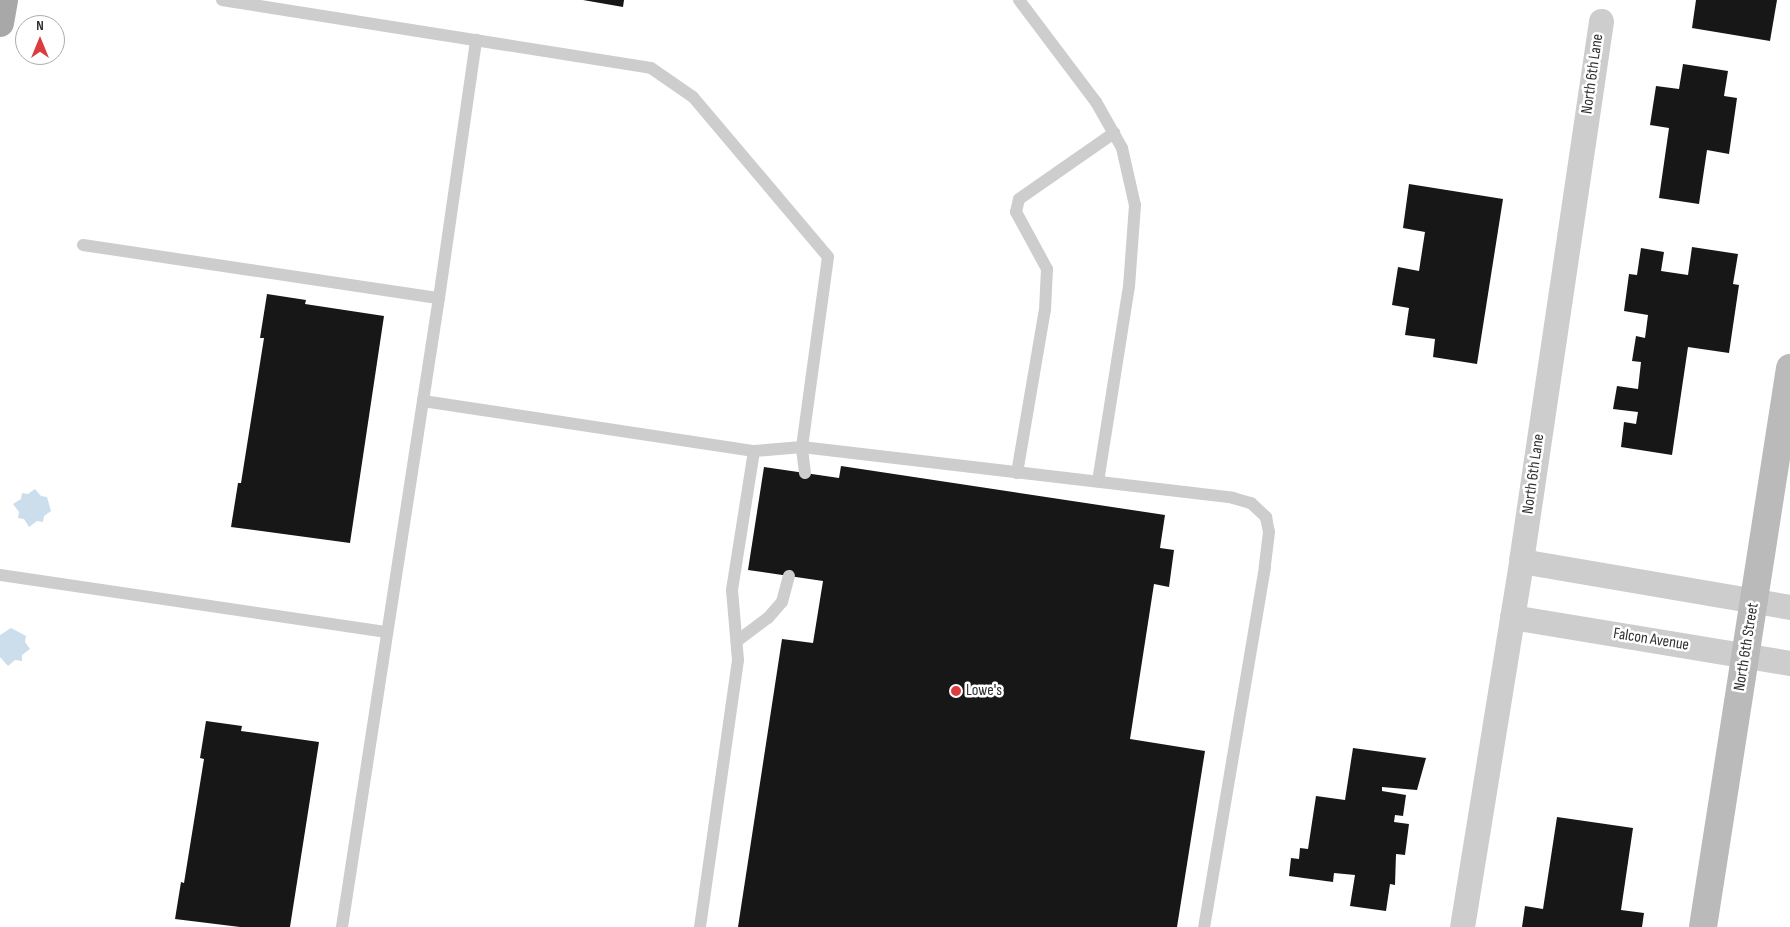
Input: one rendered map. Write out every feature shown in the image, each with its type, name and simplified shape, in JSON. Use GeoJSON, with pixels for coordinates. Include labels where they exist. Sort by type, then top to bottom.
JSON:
{"type":"FeatureCollection","features":[{"type":"Feature","properties":{"kind":"main road"},"geometry":{"type":"LineString","coordinates":[[0,23],[4,0]]}},
{"type":"Feature","properties":{"kind":"street","name":"North 6th Lane"},"geometry":{"type":"LineString","coordinates":[[1462,927],[1521,561],[1601,21]]}},
{"type":"Feature","properties":{"kind":"street","name":"North 6th Street"},"geometry":{"type":"LineString","coordinates":[[1704,927],[1790,368]]}},
{"type":"Feature","properties":{"kind":"street"},"geometry":{"type":"LineString","coordinates":[[1521,561],[1790,608]]}},
{"type":"Feature","properties":{"kind":"street","name":"Falcon Avenue"},"geometry":{"type":"LineString","coordinates":[[1512,617],[1790,663]]}},
{"type":"Feature","properties":{"kind":"lane"},"geometry":{"type":"LineString","coordinates":[[222,0],[651,68],[693,96],[828,256],[802,447],[804,472]]}},
{"type":"Feature","properties":{"kind":"lane"},"geometry":{"type":"LineString","coordinates":[[1019,0],[1096,102],[1114,132],[1122,148],[1135,205],[1129,286],[1098,482]]}},
{"type":"Feature","properties":{"kind":"lane"},"geometry":{"type":"LineString","coordinates":[[342,927],[439,298],[476,40]]}},
{"type":"Feature","properties":{"kind":"lane"},"geometry":{"type":"LineString","coordinates":[[1017,472],[1044,310],[1047,269],[1016,212],[1019,199],[1114,132]]}},
{"type":"Feature","properties":{"kind":"lane"},"geometry":{"type":"LineString","coordinates":[[83,245],[439,298]]}},
{"type":"Feature","properties":{"kind":"lane"},"geometry":{"type":"LineString","coordinates":[[423,402],[754,451],[802,447],[1233,498],[1251,503],[1266,517],[1269,532],[1265,567],[1204,927]]}},
{"type":"Feature","properties":{"kind":"lane"},"geometry":{"type":"LineString","coordinates":[[700,927],[738,660],[732,590],[754,451]]}},
{"type":"Feature","properties":{"kind":"lane"},"geometry":{"type":"LineString","coordinates":[[0,575],[387,632]]}},
{"type":"Feature","properties":{"kind":"lane"},"geometry":{"type":"LineString","coordinates":[[737,641],[768,618],[782,602],[789,576]]}},
{"type":"Feature","properties":{"kind":"water"},"geometry":{"type":"Polygon","coordinates":[[[35,489],[41,496],[47,497],[51,511],[44,516],[43,522],[37,521],[29,527],[24,519],[18,518],[19,512],[13,504],[21,499],[22,493],[28,494],[35,489]]]}},
{"type":"Feature","properties":{"kind":"water"},"geometry":{"type":"Polygon","coordinates":[[[11,628],[26,636],[25,642],[30,649],[22,655],[22,661],[15,660],[8,666],[0,657],[0,635],[11,628]]]}},
{"type":"Feature","properties":{"kind":"building"},"geometry":{"type":"Polygon","coordinates":[[[583,0],[624,0],[623,7],[583,0]]]}},
{"type":"Feature","properties":{"kind":"building"},"geometry":{"type":"Polygon","coordinates":[[[1696,0],[1777,0],[1770,41],[1692,28],[1696,0]]]}},
{"type":"Feature","properties":{"kind":"building"},"geometry":{"type":"Polygon","coordinates":[[[1683,64],[1728,71],[1724,96],[1737,98],[1729,154],[1707,150],[1699,204],[1659,198],[1669,128],[1650,125],[1656,86],[1679,89],[1683,64]]]}},
{"type":"Feature","properties":{"kind":"building"},"geometry":{"type":"Polygon","coordinates":[[[1409,184],[1503,199],[1477,364],[1433,357],[1435,339],[1405,335],[1409,308],[1392,305],[1398,267],[1419,271],[1425,232],[1403,228],[1409,184]]]}},
{"type":"Feature","properties":{"kind":"building"},"geometry":{"type":"Polygon","coordinates":[[[1692,247],[1738,254],[1733,284],[1739,285],[1729,353],[1688,347],[1672,455],[1621,447],[1624,422],[1636,424],[1638,412],[1613,409],[1617,386],[1638,389],[1641,362],[1632,361],[1636,336],[1645,338],[1648,315],[1624,311],[1629,274],[1637,275],[1641,248],[1664,252],[1661,271],[1688,275],[1692,247]]]}},
{"type":"Feature","properties":{"kind":"building"},"geometry":{"type":"Polygon","coordinates":[[[267,294],[306,300],[305,304],[384,316],[350,543],[231,527],[238,483],[241,483],[264,338],[260,338],[267,294]]]}},
{"type":"Feature","properties":{"kind":"building","name":"Lowe's"},"geometry":{"type":"Polygon","coordinates":[[[841,466],[1165,515],[1160,548],[1174,550],[1169,587],[1154,584],[1130,739],[1205,751],[1177,927],[738,927],[782,639],[813,643],[823,581],[748,570],[764,467],[839,478],[841,466]]]}},
{"type":"Feature","properties":{"kind":"building"},"geometry":{"type":"Polygon","coordinates":[[[206,721],[242,726],[241,731],[319,742],[290,927],[240,927],[175,919],[181,882],[184,883],[204,759],[200,758],[206,721]]]}},
{"type":"Feature","properties":{"kind":"building"},"geometry":{"type":"Polygon","coordinates":[[[1353,748],[1426,758],[1417,790],[1382,787],[1382,791],[1406,795],[1403,816],[1395,815],[1394,822],[1409,824],[1405,855],[1396,854],[1395,885],[1390,884],[1386,911],[1350,906],[1355,875],[1334,873],[1333,882],[1289,876],[1291,858],[1299,859],[1300,848],[1308,849],[1316,796],[1345,800],[1353,748]]]}},
{"type":"Feature","properties":{"kind":"building"},"geometry":{"type":"Polygon","coordinates":[[[1557,817],[1633,828],[1621,910],[1644,913],[1642,927],[1522,927],[1525,906],[1543,909],[1557,817]]]}},
{"type":"Feature","properties":{"kind":"place","name":"Lowe's"},"geometry":{"type":"Point","coordinates":[956,691]}}]}
